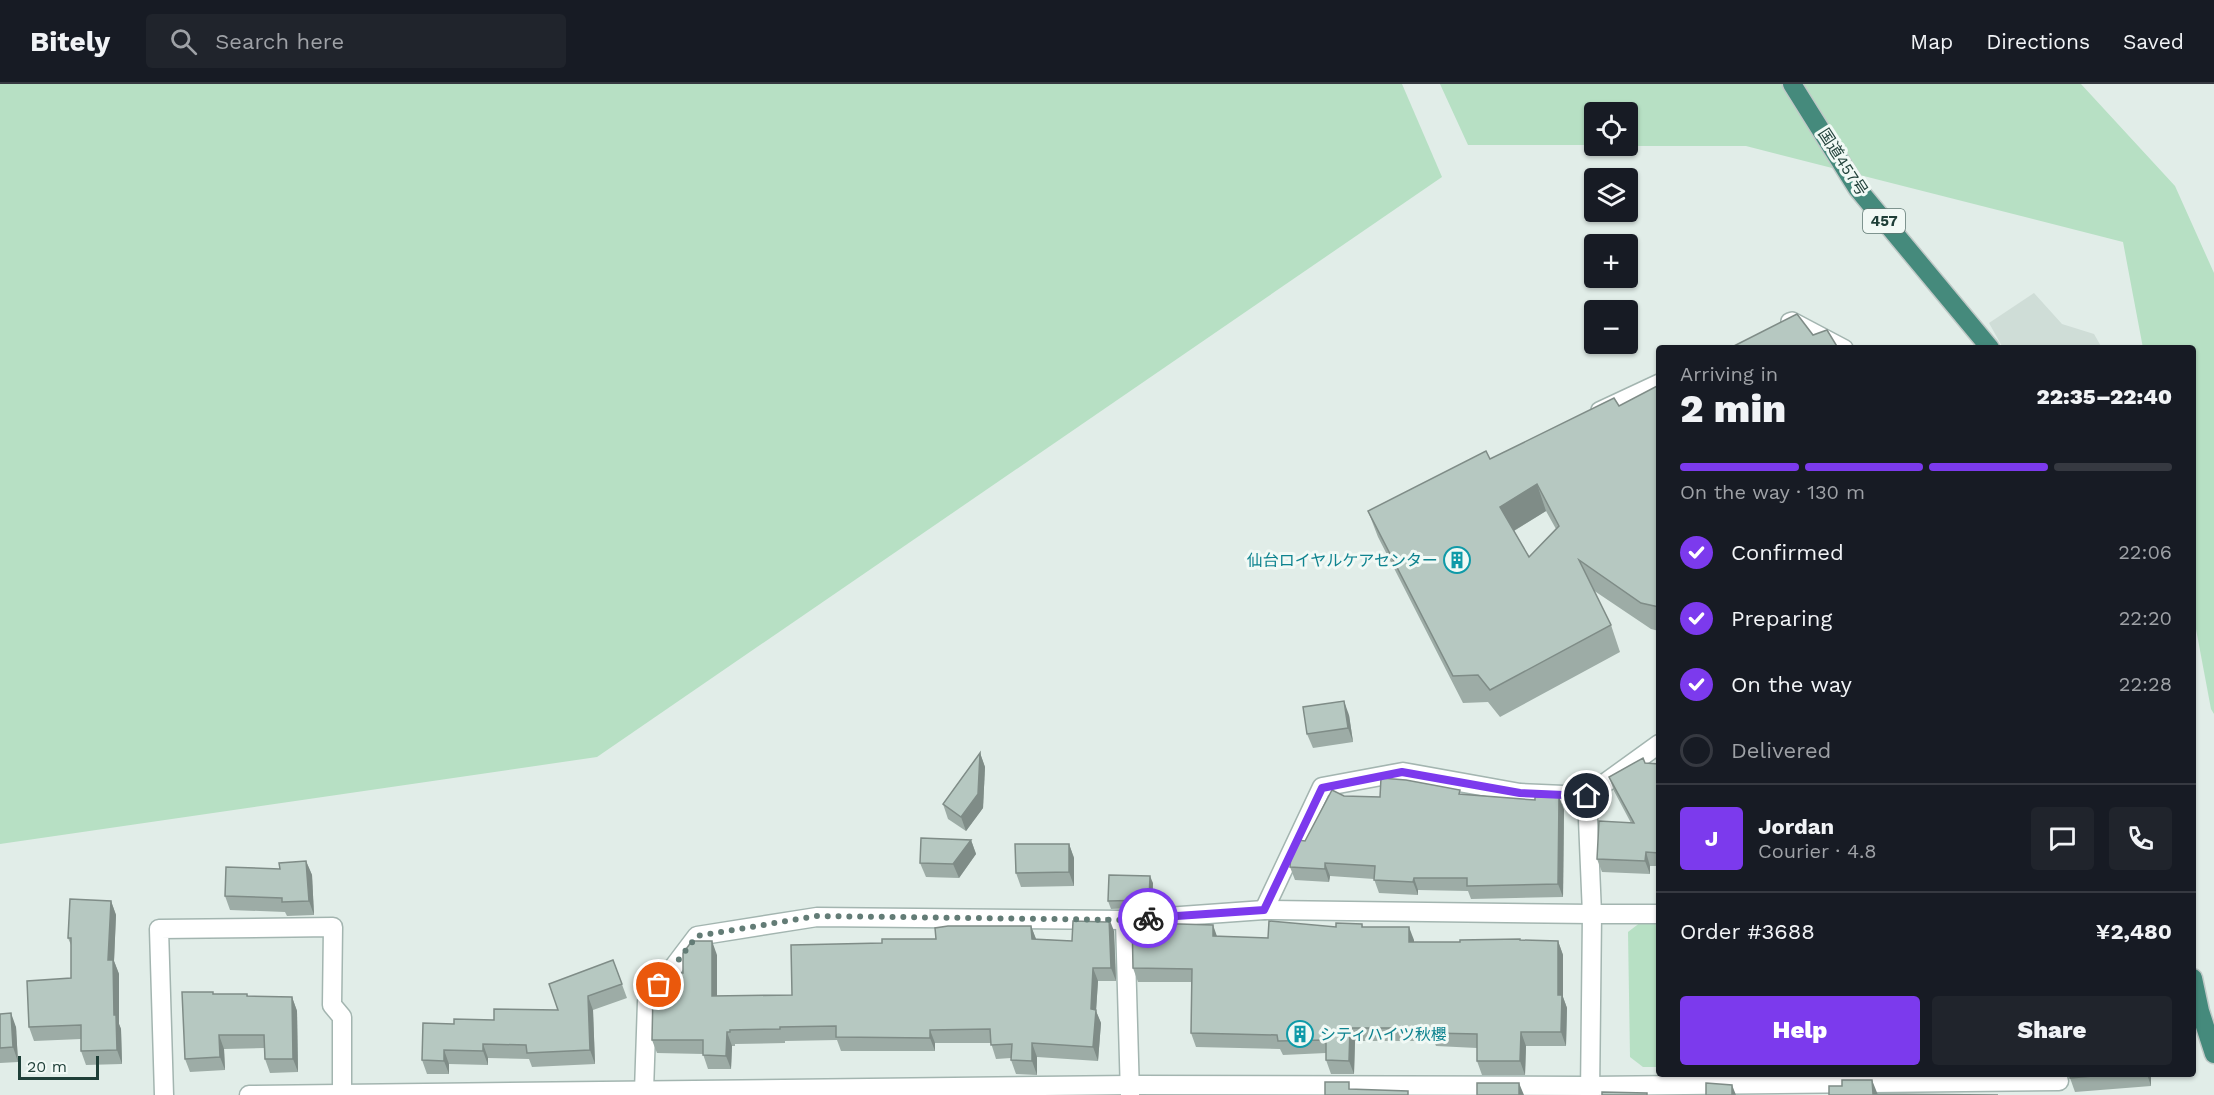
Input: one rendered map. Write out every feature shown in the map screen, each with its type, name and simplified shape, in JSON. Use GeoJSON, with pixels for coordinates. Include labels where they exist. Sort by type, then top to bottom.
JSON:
{"type":"FeatureCollection","features":[{"type":"Feature","properties":{"kind":"highway","name":"国道457号"},"geometry":{"type":"LineString","coordinates":[[1792,84],[1857,188],[1988,345]]}},
{"type":"Feature","properties":{"kind":"highway"},"geometry":{"type":"LineString","coordinates":[[2196,992],[2214,1054]]}},
{"type":"Feature","properties":{"kind":"street"},"geometry":{"type":"LineString","coordinates":[[1264,910],[1322,788],[1402,772],[1520,793],[1587,796],[1656,746]]}},
{"type":"Feature","properties":{"kind":"street"},"geometry":{"type":"LineString","coordinates":[[1587,796],[1592,914],[1590,1091]]}},
{"type":"Feature","properties":{"kind":"street"},"geometry":{"type":"LineString","coordinates":[[656,1092],[647,1002],[697,936],[817,916],[1125,920],[1264,910],[1656,914]]}},
{"type":"Feature","properties":{"kind":"street"},"geometry":{"type":"LineString","coordinates":[[1125,920],[1130,1090]]}},
{"type":"Feature","properties":{"kind":"street"},"geometry":{"type":"LineString","coordinates":[[164,1095],[159,929],[333,927],[332,1005],[342,1017],[342,1094]]}},
{"type":"Feature","properties":{"kind":"street"},"geometry":{"type":"LineString","coordinates":[[249,1095],[1130,1090],[1590,1091],[2059,1083]]}},
{"type":"Feature","properties":{"kind":"lane"},"geometry":{"type":"LineString","coordinates":[[1772,329],[1792,320],[1839,345]]}},
{"type":"Feature","properties":{"kind":"lane"},"geometry":{"type":"LineString","coordinates":[[1585,417],[1656,383]]}},
{"type":"Feature","properties":{"kind":"shaded area"},"geometry":{"type":"Polygon","coordinates":[[[2034,293],[2062,324],[2094,334],[2100,345],[2001,345],[1989,323],[2034,293]]]}},
{"type":"Feature","properties":{"kind":"green space"},"geometry":{"type":"Polygon","coordinates":[[[0,84],[1402,84],[1442,177],[597,757],[0,844],[0,84]]]}},
{"type":"Feature","properties":{"kind":"green space"},"geometry":{"type":"Polygon","coordinates":[[[1440,84],[2081,84],[2175,186],[2214,273],[2214,714],[2211,709],[2196,629],[2196,345],[2142,345],[2123,242],[1746,146],[1638,146],[1638,102],[1584,102],[1584,145],[1468,145],[1440,84]]]}},
{"type":"Feature","properties":{"kind":"green space"},"geometry":{"type":"Polygon","coordinates":[[[1641,922],[1656,922],[1656,1067],[1643,1067],[1630,1057],[1628,932],[1641,922]]]}},
{"type":"Feature","properties":{"kind":"building"},"geometry":{"type":"Polygon","coordinates":[[[1797,314],[1813,335],[1827,330],[1836,345],[1736,345],[1797,314]]]}},
{"type":"Feature","properties":{"kind":"building","name":"仙台ロイヤルケアセンター"},"geometry":{"type":"Polygon","coordinates":[[[1656,387],[1656,606],[1641,603],[1579,560],[1611,625],[1490,690],[1478,675],[1453,676],[1368,511],[1486,451],[1490,459],[1614,398],[1619,406],[1656,387]],[[1537,484],[1500,507],[1529,557],[1559,526],[1537,484]]]}},
{"type":"Feature","properties":{"kind":"building"},"geometry":{"type":"Polygon","coordinates":[[[1344,701],[1348,728],[1307,734],[1303,707],[1344,701]]]}},
{"type":"Feature","properties":{"kind":"building"},"geometry":{"type":"Polygon","coordinates":[[[980,753],[978,794],[961,817],[943,804],[980,753]]]}},
{"type":"Feature","properties":{"kind":"building"},"geometry":{"type":"Polygon","coordinates":[[[1643,758],[1645,763],[1656,764],[1656,853],[1646,852],[1645,861],[1597,859],[1599,821],[1634,823],[1609,777],[1643,758]]]}},
{"type":"Feature","properties":{"kind":"building"},"geometry":{"type":"Polygon","coordinates":[[[1381,778],[1460,790],[1459,794],[1535,800],[1535,797],[1559,797],[1558,884],[1467,886],[1467,878],[1414,878],[1413,882],[1374,880],[1375,866],[1325,863],[1325,869],[1290,867],[1291,856],[1298,840],[1305,841],[1332,790],[1344,796],[1380,797],[1381,778]]]}},
{"type":"Feature","properties":{"kind":"building"},"geometry":{"type":"Polygon","coordinates":[[[921,838],[971,840],[953,864],[920,863],[921,838]]]}},
{"type":"Feature","properties":{"kind":"building"},"geometry":{"type":"Polygon","coordinates":[[[1015,844],[1069,844],[1069,872],[1016,873],[1015,844]]]}},
{"type":"Feature","properties":{"kind":"building"},"geometry":{"type":"Polygon","coordinates":[[[306,861],[309,901],[282,902],[282,898],[225,896],[226,867],[280,869],[279,863],[306,861]]]}},
{"type":"Feature","properties":{"kind":"building"},"geometry":{"type":"Polygon","coordinates":[[[1109,875],[1150,876],[1149,900],[1108,901],[1109,875]]]}},
{"type":"Feature","properties":{"kind":"building"},"geometry":{"type":"Polygon","coordinates":[[[70,899],[111,901],[108,960],[113,960],[117,1050],[81,1051],[81,1025],[29,1027],[27,981],[71,978],[71,938],[68,938],[70,899]]]}},
{"type":"Feature","properties":{"kind":"building"},"geometry":{"type":"Polygon","coordinates":[[[1146,916],[1146,923],[1213,925],[1213,936],[1268,938],[1269,921],[1336,927],[1336,923],[1362,924],[1362,927],[1409,927],[1409,942],[1520,939],[1558,941],[1558,995],[1562,995],[1561,1032],[1521,1032],[1520,1061],[1477,1061],[1477,1034],[1431,1033],[1432,1028],[1350,1028],[1349,1061],[1326,1060],[1326,1040],[1278,1041],[1277,1035],[1191,1033],[1192,969],[1133,968],[1132,917],[1146,916]]]}},
{"type":"Feature","properties":{"kind":"building"},"geometry":{"type":"Polygon","coordinates":[[[1106,918],[1109,918],[1111,968],[1093,968],[1091,1009],[1096,1010],[1093,1047],[1032,1043],[1032,1061],[1011,1060],[1012,1044],[991,1045],[990,1029],[930,1030],[930,1038],[836,1037],[836,1026],[730,1030],[727,1032],[726,1056],[703,1055],[703,1040],[652,1040],[653,992],[662,981],[676,981],[677,973],[683,973],[683,953],[692,941],[712,941],[712,996],[792,995],[791,945],[882,943],[882,939],[936,939],[935,928],[948,926],[1031,926],[1032,939],[1072,941],[1073,921],[1106,922],[1106,918]]]}},
{"type":"Feature","properties":{"kind":"building"},"geometry":{"type":"Polygon","coordinates":[[[613,960],[622,984],[588,996],[590,1050],[527,1053],[526,1045],[483,1044],[483,1051],[444,1050],[444,1061],[422,1060],[423,1023],[454,1024],[454,1019],[494,1020],[494,1009],[558,1010],[549,984],[613,960]]]}},
{"type":"Feature","properties":{"kind":"building"},"geometry":{"type":"Polygon","coordinates":[[[182,992],[292,997],[293,1059],[265,1059],[264,1035],[219,1035],[220,1057],[185,1059],[182,992]]]}},
{"type":"Feature","properties":{"kind":"building"},"geometry":{"type":"Polygon","coordinates":[[[11,1013],[13,1047],[0,1048],[0,1014],[11,1013]]]}},
{"type":"Feature","properties":{"kind":"building"},"geometry":{"type":"Polygon","coordinates":[[[1842,1080],[1872,1080],[1873,1094],[1998,1095],[1829,1095],[1829,1086],[1842,1086],[1842,1080]]]}},
{"type":"Feature","properties":{"kind":"building"},"geometry":{"type":"Polygon","coordinates":[[[1325,1082],[1349,1082],[1349,1089],[1408,1091],[1408,1095],[1325,1095],[1325,1082]]]}},
{"type":"Feature","properties":{"kind":"building"},"geometry":{"type":"Polygon","coordinates":[[[1477,1083],[1519,1083],[1519,1095],[1477,1095],[1477,1083]]]}},
{"type":"Feature","properties":{"kind":"building"},"geometry":{"type":"Polygon","coordinates":[[[1706,1083],[1732,1085],[1732,1095],[1706,1095],[1706,1083]]]}},
{"type":"Feature","properties":{"kind":"building"},"geometry":{"type":"Polygon","coordinates":[[[1602,1092],[1647,1093],[1647,1095],[1602,1095],[1602,1092]]]}},
{"type":"Feature","properties":{"kind":"way so far"},"geometry":{"type":"LineString","coordinates":[[659,985],[697,936],[817,916],[1125,920],[1148,918]]}},
{"type":"Feature","properties":{"kind":"place","name":"仙台ロイヤルケアセンター"},"geometry":{"type":"Point","coordinates":[1457,560]}},
{"type":"Feature","properties":{"kind":"place","name":"シティハイツ秋櫻"},"geometry":{"type":"Point","coordinates":[1300,1034]}},
{"type":"Feature","properties":{"kind":"route"},"geometry":{"type":"LineString","coordinates":[[1148,918],[1264,910],[1322,788],[1402,772],[1520,793],[1587,796]]}}]}
